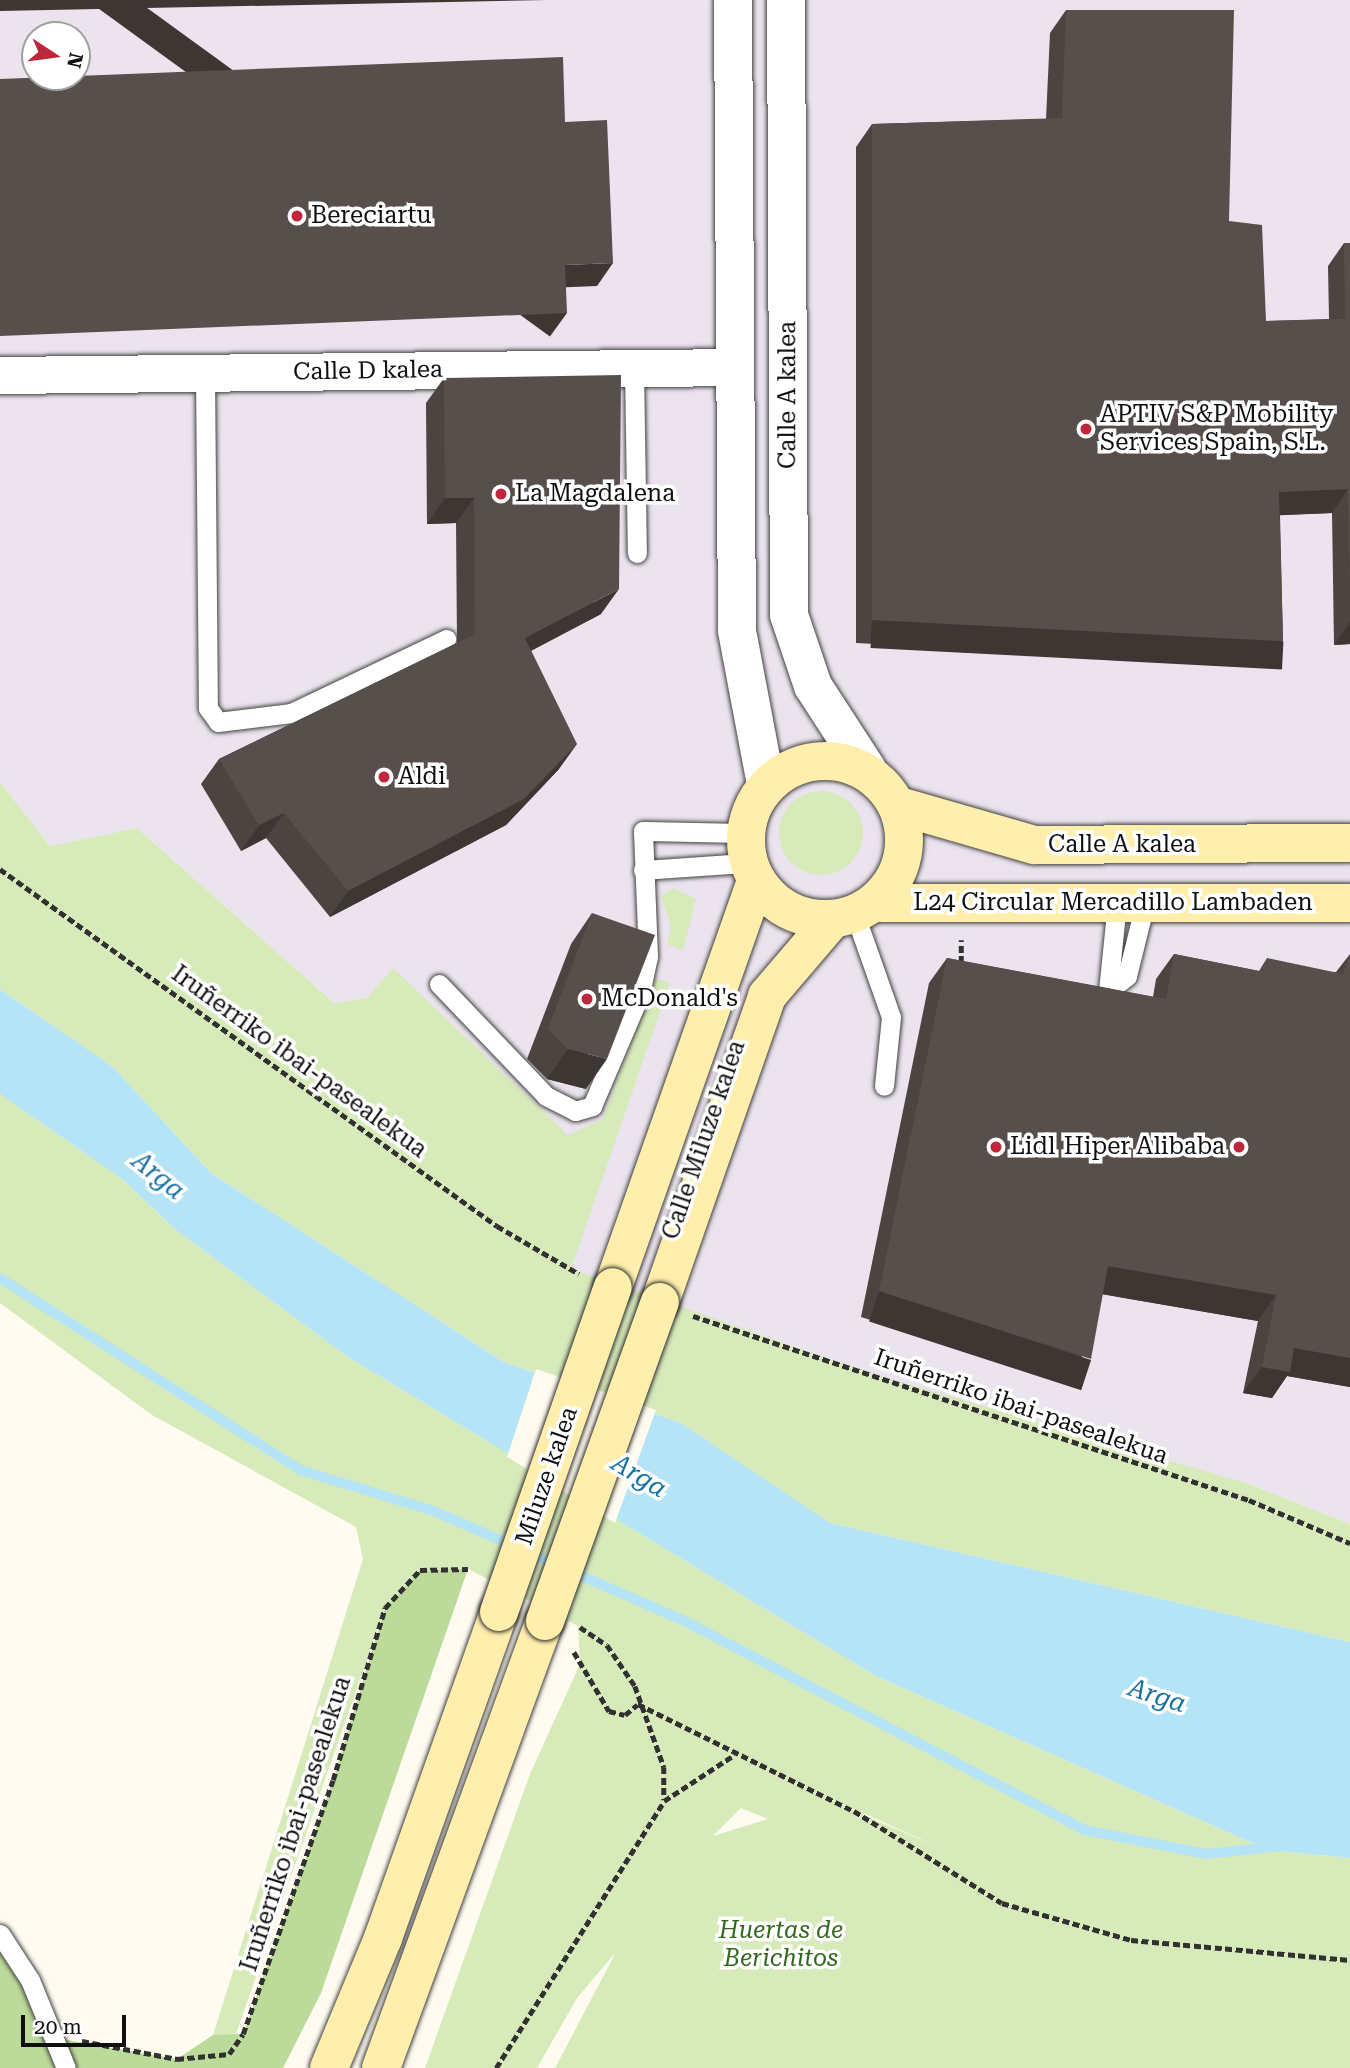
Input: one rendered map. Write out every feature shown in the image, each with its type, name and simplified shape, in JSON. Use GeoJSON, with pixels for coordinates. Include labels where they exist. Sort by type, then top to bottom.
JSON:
{"type":"FeatureCollection","features":[{"type":"Feature","properties":{"kind":"main road"},"geometry":{"type":"LineString","coordinates":[[814,759],[867,769],[899,806],[904,858],[854,912],[788,912],[749,859],[766,785],[814,759]]}},
{"type":"Feature","properties":{"kind":"main road","name":"Calle A kalea"},"geometry":{"type":"LineString","coordinates":[[899,806],[1034,845],[1350,843]]}},
{"type":"Feature","properties":{"kind":"main road","name":"Miluze kalea"},"geometry":{"type":"LineString","coordinates":[[329,2068],[383,1938],[499,1612],[598,1281],[749,859]]}},
{"type":"Feature","properties":{"kind":"main road","name":"L24 Circular Mercadillo Lambaden"},"geometry":{"type":"LineString","coordinates":[[854,912],[1131,903],[1350,903]]}},
{"type":"Feature","properties":{"kind":"main road","name":"Miluze kalea"},"geometry":{"type":"LineString","coordinates":[[381,2068],[563,1629],[767,996],[854,912]]}},
{"type":"Feature","properties":{"kind":"street"},"geometry":{"type":"LineString","coordinates":[[733,0],[737,631],[766,785]]}},
{"type":"Feature","properties":{"kind":"street"},"geometry":{"type":"LineString","coordinates":[[733,65],[747,0]]}},
{"type":"Feature","properties":{"kind":"street","name":"Calle A kalea"},"geometry":{"type":"LineString","coordinates":[[786,0],[789,615],[813,686],[867,769]]}},
{"type":"Feature","properties":{"kind":"street","name":"Calle D kalea"},"geometry":{"type":"LineString","coordinates":[[0,375],[735,367]]}},
{"type":"Feature","properties":{"kind":"lane"},"geometry":{"type":"LineString","coordinates":[[634,368],[637,553]]}},
{"type":"Feature","properties":{"kind":"lane"},"geometry":{"type":"LineString","coordinates":[[205,373],[208,708],[218,722],[291,713],[446,639]]}},
{"type":"Feature","properties":{"kind":"lane"},"geometry":{"type":"LineString","coordinates":[[439,984],[545,1096],[575,1111],[592,1106],[640,994],[648,956],[643,831],[749,859]]}},
{"type":"Feature","properties":{"kind":"lane"},"geometry":{"type":"LineString","coordinates":[[643,870],[749,859]]}},
{"type":"Feature","properties":{"kind":"lane"},"geometry":{"type":"LineString","coordinates":[[854,912],[891,1017],[884,1086]]}},
{"type":"Feature","properties":{"kind":"lane"},"geometry":{"type":"LineString","coordinates":[[0,1934],[55,2038],[66,2068]]}},
{"type":"Feature","properties":{"kind":"path","name":"Iruñerriko ibai-pasealekua"},"geometry":{"type":"LineString","coordinates":[[0,869],[497,1226],[598,1281]]}},
{"type":"Feature","properties":{"kind":"path"},"geometry":{"type":"LineString","coordinates":[[961,929],[961,979]]}},
{"type":"Feature","properties":{"kind":"path","name":"Iruñerriko ibai-pasealekua"},"geometry":{"type":"LineString","coordinates":[[669,1306],[1249,1500],[1350,1543]]}},
{"type":"Feature","properties":{"kind":"path","name":"Iruñerriko ibai-pasealekua"},"geometry":{"type":"LineString","coordinates":[[55,2038],[177,2059],[229,2054],[243,2034],[333,1780],[385,1608],[420,1570],[468,1569]]}},
{"type":"Feature","properties":{"kind":"path"},"geometry":{"type":"LineString","coordinates":[[563,1629],[609,1711],[625,1716],[638,1704]]}},
{"type":"Feature","properties":{"kind":"path"},"geometry":{"type":"LineString","coordinates":[[563,1629],[607,1645],[624,1668],[664,1767],[664,1801]]}},
{"type":"Feature","properties":{"kind":"path"},"geometry":{"type":"LineString","coordinates":[[638,1704],[734,1755],[854,1811],[1002,1903],[1131,1940],[1350,1960]]}},
{"type":"Feature","properties":{"kind":"path"},"geometry":{"type":"LineString","coordinates":[[496,2068],[664,1801],[734,1755]]}},
{"type":"Feature","properties":{"kind":"shaded area"},"geometry":{"type":"Polygon","coordinates":[[[0,0],[1350,0],[1350,1524],[1249,1484],[1015,1424],[583,1276],[571,1269],[367,998],[334,1003],[137,828],[50,846],[0,782],[0,0]]]}},
{"type":"Feature","properties":{"kind":"green space"},"geometry":{"type":"Polygon","coordinates":[[[0,782],[50,846],[137,828],[334,1003],[367,998],[393,968],[568,1135],[603,1119],[654,978],[670,983],[571,1269],[877,1375],[1249,1484],[1350,1524],[1350,1642],[830,1523],[681,1423],[504,1362],[211,1173],[113,1067],[0,989],[0,782]]]}},
{"type":"Feature","properties":{"kind":"green space"},"geometry":{"type":"Polygon","coordinates":[[[813,791],[829,791],[845,798],[856,809],[863,825],[860,849],[851,863],[829,875],[813,875],[797,868],[786,857],[779,841],[779,825],[786,809],[797,798],[813,791]]]}},
{"type":"Feature","properties":{"kind":"green space"},"geometry":{"type":"Polygon","coordinates":[[[673,888],[696,899],[683,950],[667,944],[671,927],[661,896],[673,888]]]}},
{"type":"Feature","properties":{"kind":"green space","name":"Huertas de Berichitos"},"geometry":{"type":"Polygon","coordinates":[[[0,1094],[122,1179],[176,1230],[348,1357],[874,1675],[1268,1850],[1350,1858],[1350,2068],[555,2068],[616,1952],[577,1998],[537,2068],[425,2068],[530,1774],[580,1664],[578,1626],[468,1569],[385,1608],[229,2054],[213,2035],[363,1559],[356,1527],[152,1415],[0,1303],[0,1094]],[[825,1796],[854,1811],[941,1848],[825,1796]],[[741,1808],[713,1836],[768,1819],[741,1808]]]}},
{"type":"Feature","properties":{"kind":"green space"},"geometry":{"type":"Polygon","coordinates":[[[468,1569],[321,1993],[283,2068],[0,2068],[0,1943],[55,2038],[177,2059],[213,2035],[243,2034],[333,1780],[385,1608],[420,1570],[468,1569]]]}},
{"type":"Feature","properties":{"kind":"water","name":"Arga"},"geometry":{"type":"Polygon","coordinates":[[[0,989],[113,1067],[211,1173],[504,1362],[681,1423],[830,1523],[1350,1642],[1350,1858],[1268,1850],[874,1675],[348,1357],[176,1230],[122,1179],[0,1094],[0,989]]]}},
{"type":"Feature","properties":{"kind":"pier"},"geometry":{"type":"Polygon","coordinates":[[[536,1369],[656,1410],[615,1523],[507,1457],[536,1369]]]}},
{"type":"Feature","properties":{"kind":"building","name":"APTIV S&P Mobility Services Spain, S.L."},"geometry":{"type":"Polygon","coordinates":[[[1066,10],[1234,10],[1229,221],[1262,225],[1266,321],[1345,319],[1344,243],[1350,243],[1350,588],[1348,489],[1279,492],[1283,641],[872,620],[872,124],[1062,118],[1066,10]]]}},
{"type":"Feature","properties":{"kind":"building","name":"Bereciartu"},"geometry":{"type":"Polygon","coordinates":[[[563,57],[565,122],[607,120],[613,263],[565,265],[567,313],[0,336],[0,79],[21,78],[21,91],[91,91],[91,75],[563,57]]]}},
{"type":"Feature","properties":{"kind":"building"},"geometry":{"type":"Polygon","coordinates":[[[621,375],[619,589],[525,638],[577,744],[524,799],[348,891],[284,813],[259,825],[219,759],[475,634],[474,498],[445,498],[444,378],[621,375]]]}},
{"type":"Feature","properties":{"kind":"building","name":"McDonald's"},"geometry":{"type":"Polygon","coordinates":[[[592,913],[655,935],[607,1059],[568,1049],[548,1029],[592,913]]]}},
{"type":"Feature","properties":{"kind":"building"},"geometry":{"type":"Polygon","coordinates":[[[1174,954],[1259,971],[1267,958],[1343,974],[1350,954],[1350,1358],[1294,1348],[1290,1372],[1262,1367],[1276,1295],[1108,1266],[1091,1359],[879,1291],[947,958],[1166,999],[1174,954]]]}},
{"type":"Feature","properties":{"kind":"waterway"},"geometry":{"type":"LineString","coordinates":[[0,1278],[300,1470],[434,1511],[685,1621],[1084,1830],[1206,1854],[1281,1846]]}},
{"type":"Feature","properties":{"kind":"place","name":"Bereciartu"},"geometry":{"type":"Point","coordinates":[297,216]}},
{"type":"Feature","properties":{"kind":"place","name":"APTIV S&P Mobility Services Spain, S.L."},"geometry":{"type":"Point","coordinates":[1086,429]}},
{"type":"Feature","properties":{"kind":"place","name":"La Magdalena"},"geometry":{"type":"Point","coordinates":[501,494]}},
{"type":"Feature","properties":{"kind":"place","name":"Aldi"},"geometry":{"type":"Point","coordinates":[384,777]}},
{"type":"Feature","properties":{"kind":"place","name":"McDonald's"},"geometry":{"type":"Point","coordinates":[587,999]}},
{"type":"Feature","properties":{"kind":"place","name":"Lidl"},"geometry":{"type":"Point","coordinates":[996,1147]}},
{"type":"Feature","properties":{"kind":"place","name":"Hiper Alibaba"},"geometry":{"type":"Point","coordinates":[1239,1147]}}]}
